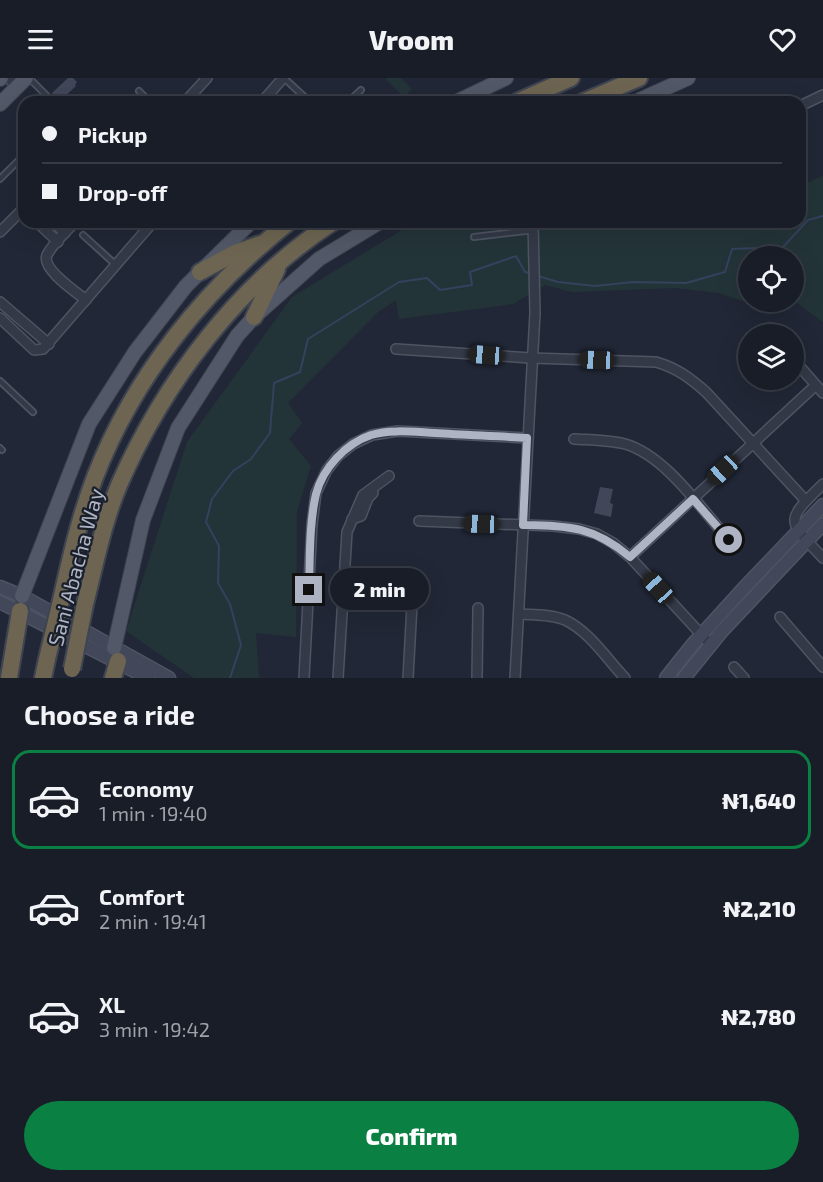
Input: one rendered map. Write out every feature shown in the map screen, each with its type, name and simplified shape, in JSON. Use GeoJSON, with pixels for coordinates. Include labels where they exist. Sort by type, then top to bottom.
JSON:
{"type":"FeatureCollection","features":[{"type":"Feature","properties":{"kind":"highway"},"geometry":{"type":"LineString","coordinates":[[530,96],[571,78]]}},
{"type":"Feature","properties":{"kind":"highway"},"geometry":{"type":"LineString","coordinates":[[597,96],[639,78]]}},
{"type":"Feature","properties":{"kind":"highway","name":"Sani Abacha Way"},"geometry":{"type":"LineString","coordinates":[[43,678],[80,521],[94,479],[116,429],[148,373],[189,318],[263,243],[282,228]]}},
{"type":"Feature","properties":{"kind":"highway","name":"Sani Abacha Way"},"geometry":{"type":"LineString","coordinates":[[71,673],[101,541],[118,487],[152,419],[170,389],[212,334],[247,294],[280,263],[325,228]]}},
{"type":"Feature","properties":{"kind":"highway"},"geometry":{"type":"LineString","coordinates":[[200,272],[235,253],[263,243]]}},
{"type":"Feature","properties":{"kind":"highway"},"geometry":{"type":"LineString","coordinates":[[254,317],[280,263]]}},
{"type":"Feature","properties":{"kind":"highway"},"geometry":{"type":"LineString","coordinates":[[9,678],[21,604]]}},
{"type":"Feature","properties":{"kind":"highway"},"geometry":{"type":"LineString","coordinates":[[113,678],[116,655]]}},
{"type":"Feature","properties":{"kind":"main road"},"geometry":{"type":"LineString","coordinates":[[468,96],[506,78]]}},
{"type":"Feature","properties":{"kind":"main road"},"geometry":{"type":"LineString","coordinates":[[648,96],[688,78]]}},
{"type":"Feature","properties":{"kind":"main road","name":"Sani Abacha Way"},"geometry":{"type":"LineString","coordinates":[[21,604],[89,424],[135,352],[186,286],[245,228]]}},
{"type":"Feature","properties":{"kind":"main road"},"geometry":{"type":"LineString","coordinates":[[116,655],[143,520],[178,428],[237,336],[254,317],[319,259],[370,228]]}},
{"type":"Feature","properties":{"kind":"main road"},"geometry":{"type":"LineString","coordinates":[[684,678],[706,640],[797,532],[823,505]]}},
{"type":"Feature","properties":{"kind":"main road"},"geometry":{"type":"LineString","coordinates":[[666,678],[823,524]]}},
{"type":"Feature","properties":{"kind":"main road"},"geometry":{"type":"LineString","coordinates":[[0,587],[21,604],[116,655],[169,678]]}},
{"type":"Feature","properties":{"kind":"main road"},"geometry":{"type":"LineString","coordinates":[[0,602],[21,604]]}},
{"type":"Feature","properties":{"kind":"main road"},"geometry":{"type":"LineString","coordinates":[[116,655],[148,678]]}},
{"type":"Feature","properties":{"kind":"street"},"geometry":{"type":"LineString","coordinates":[[190,96],[207,78]]}},
{"type":"Feature","properties":{"kind":"street"},"geometry":{"type":"LineString","coordinates":[[268,96],[284,78]]}},
{"type":"Feature","properties":{"kind":"street"},"geometry":{"type":"LineString","coordinates":[[806,103],[823,95]]}},
{"type":"Feature","properties":{"kind":"street"},"geometry":{"type":"LineString","coordinates":[[0,232],[18,214]]}},
{"type":"Feature","properties":{"kind":"street"},"geometry":{"type":"LineString","coordinates":[[43,228],[58,242]]}},
{"type":"Feature","properties":{"kind":"street"},"geometry":{"type":"LineString","coordinates":[[60,228],[65,233]]}},
{"type":"Feature","properties":{"kind":"street"},"geometry":{"type":"LineString","coordinates":[[70,228],[47,255],[49,269],[86,300]]}},
{"type":"Feature","properties":{"kind":"street"},"geometry":{"type":"LineString","coordinates":[[0,318],[34,350],[39,350],[49,344],[148,228]]}},
{"type":"Feature","properties":{"kind":"street"},"geometry":{"type":"LineString","coordinates":[[515,678],[535,313],[533,228]]}},
{"type":"Feature","properties":{"kind":"street"},"geometry":{"type":"LineString","coordinates":[[0,302],[49,344]]}},
{"type":"Feature","properties":{"kind":"street"},"geometry":{"type":"LineString","coordinates":[[396,349],[531,358],[656,362],[672,367],[688,376],[754,442],[806,501]]}},
{"type":"Feature","properties":{"kind":"street"},"geometry":{"type":"LineString","coordinates":[[804,371],[823,393]]}},
{"type":"Feature","properties":{"kind":"street"},"geometry":{"type":"LineString","coordinates":[[630,557],[816,385]]}},
{"type":"Feature","properties":{"kind":"street"},"geometry":{"type":"LineString","coordinates":[[304,678],[312,524],[316,493],[327,470],[338,456],[353,444],[372,435],[398,431],[527,438]]}},
{"type":"Feature","properties":{"kind":"street"},"geometry":{"type":"LineString","coordinates":[[574,439],[622,443],[650,455],[666,469],[729,540]]}},
{"type":"Feature","properties":{"kind":"street"},"geometry":{"type":"LineString","coordinates":[[338,678],[347,532],[363,495],[389,476]]}},
{"type":"Feature","properties":{"kind":"street"},"geometry":{"type":"LineString","coordinates":[[823,484],[798,509],[795,517],[797,532],[823,558]]}},
{"type":"Feature","properties":{"kind":"street"},"geometry":{"type":"LineString","coordinates":[[352,519],[361,516],[368,498],[379,488]]}},
{"type":"Feature","properties":{"kind":"street"},"geometry":{"type":"LineString","coordinates":[[419,521],[579,529],[597,534],[630,557],[706,640]]}},
{"type":"Feature","properties":{"kind":"street"},"geometry":{"type":"LineString","coordinates":[[408,678],[413,587]]}},
{"type":"Feature","properties":{"kind":"street"},"geometry":{"type":"LineString","coordinates":[[477,678],[478,608]]}},
{"type":"Feature","properties":{"kind":"street"},"geometry":{"type":"LineString","coordinates":[[519,614],[563,619],[576,627],[625,678]]}},
{"type":"Feature","properties":{"kind":"street"},"geometry":{"type":"LineString","coordinates":[[780,617],[823,667]]}},
{"type":"Feature","properties":{"kind":"street"},"geometry":{"type":"LineString","coordinates":[[735,667],[744,678]]}},
{"type":"Feature","properties":{"kind":"lane"},"geometry":{"type":"LineString","coordinates":[[284,78],[304,96]]}},
{"type":"Feature","properties":{"kind":"lane"},"geometry":{"type":"LineString","coordinates":[[12,87],[37,96]]}},
{"type":"Feature","properties":{"kind":"lane"},"geometry":{"type":"LineString","coordinates":[[354,96],[361,90]]}},
{"type":"Feature","properties":{"kind":"lane"},"geometry":{"type":"LineString","coordinates":[[139,91],[144,96]]}},
{"type":"Feature","properties":{"kind":"lane"},"geometry":{"type":"LineString","coordinates":[[0,178],[18,160]]}},
{"type":"Feature","properties":{"kind":"lane"},"geometry":{"type":"LineString","coordinates":[[474,237],[522,228]]}},
{"type":"Feature","properties":{"kind":"lane"},"geometry":{"type":"LineString","coordinates":[[83,235],[116,265]]}},
{"type":"Feature","properties":{"kind":"lane"},"geometry":{"type":"LineString","coordinates":[[0,381],[33,412]]}},
{"type":"Feature","properties":{"kind":"shaded area"},"geometry":{"type":"Polygon","coordinates":[[[401,78],[412,89],[403,96],[386,79],[401,78]]]}},
{"type":"Feature","properties":{"kind":"shaded area"},"geometry":{"type":"Polygon","coordinates":[[[823,176],[823,322],[804,308],[804,246],[738,246],[738,299],[719,293],[676,288],[572,292],[545,285],[513,304],[399,319],[396,300],[378,312],[288,403],[302,423],[289,439],[311,466],[297,511],[296,637],[256,633],[259,678],[194,678],[126,631],[187,442],[292,297],[405,228],[806,228],[806,183],[823,176]]]}},
{"type":"Feature","properties":{"kind":"building"},"geometry":{"type":"Polygon","coordinates":[[[68,78],[73,78],[77,82],[65,96],[55,96],[52,93],[68,78]]]}},
{"type":"Feature","properties":{"kind":"building"},"geometry":{"type":"Polygon","coordinates":[[[600,487],[613,489],[610,503],[613,504],[611,517],[594,513],[600,487]]]}},
{"type":"Feature","properties":{"kind":"waterway"},"geometry":{"type":"LineString","coordinates":[[806,222],[823,216]]}},
{"type":"Feature","properties":{"kind":"waterway"},"geometry":{"type":"LineString","coordinates":[[538,276],[558,282],[595,286],[633,282],[686,283],[725,272],[732,249],[783,247],[801,228]]}},
{"type":"Feature","properties":{"kind":"waterway"},"geometry":{"type":"LineString","coordinates":[[230,678],[241,645],[230,604],[218,583],[219,546],[206,522],[212,499],[233,471],[251,459],[270,433],[274,383],[300,372],[308,339],[399,282],[427,278],[440,290],[472,285],[470,272],[516,256],[525,272],[532,274]]}},
{"type":"Feature","properties":{"kind":"route"},"geometry":{"type":"LineString","coordinates":[[309,590],[316,493],[327,470],[338,456],[353,444],[372,435],[398,431],[527,438],[523,525],[579,529],[597,534],[630,557],[693,499],[729,540]]}}]}
